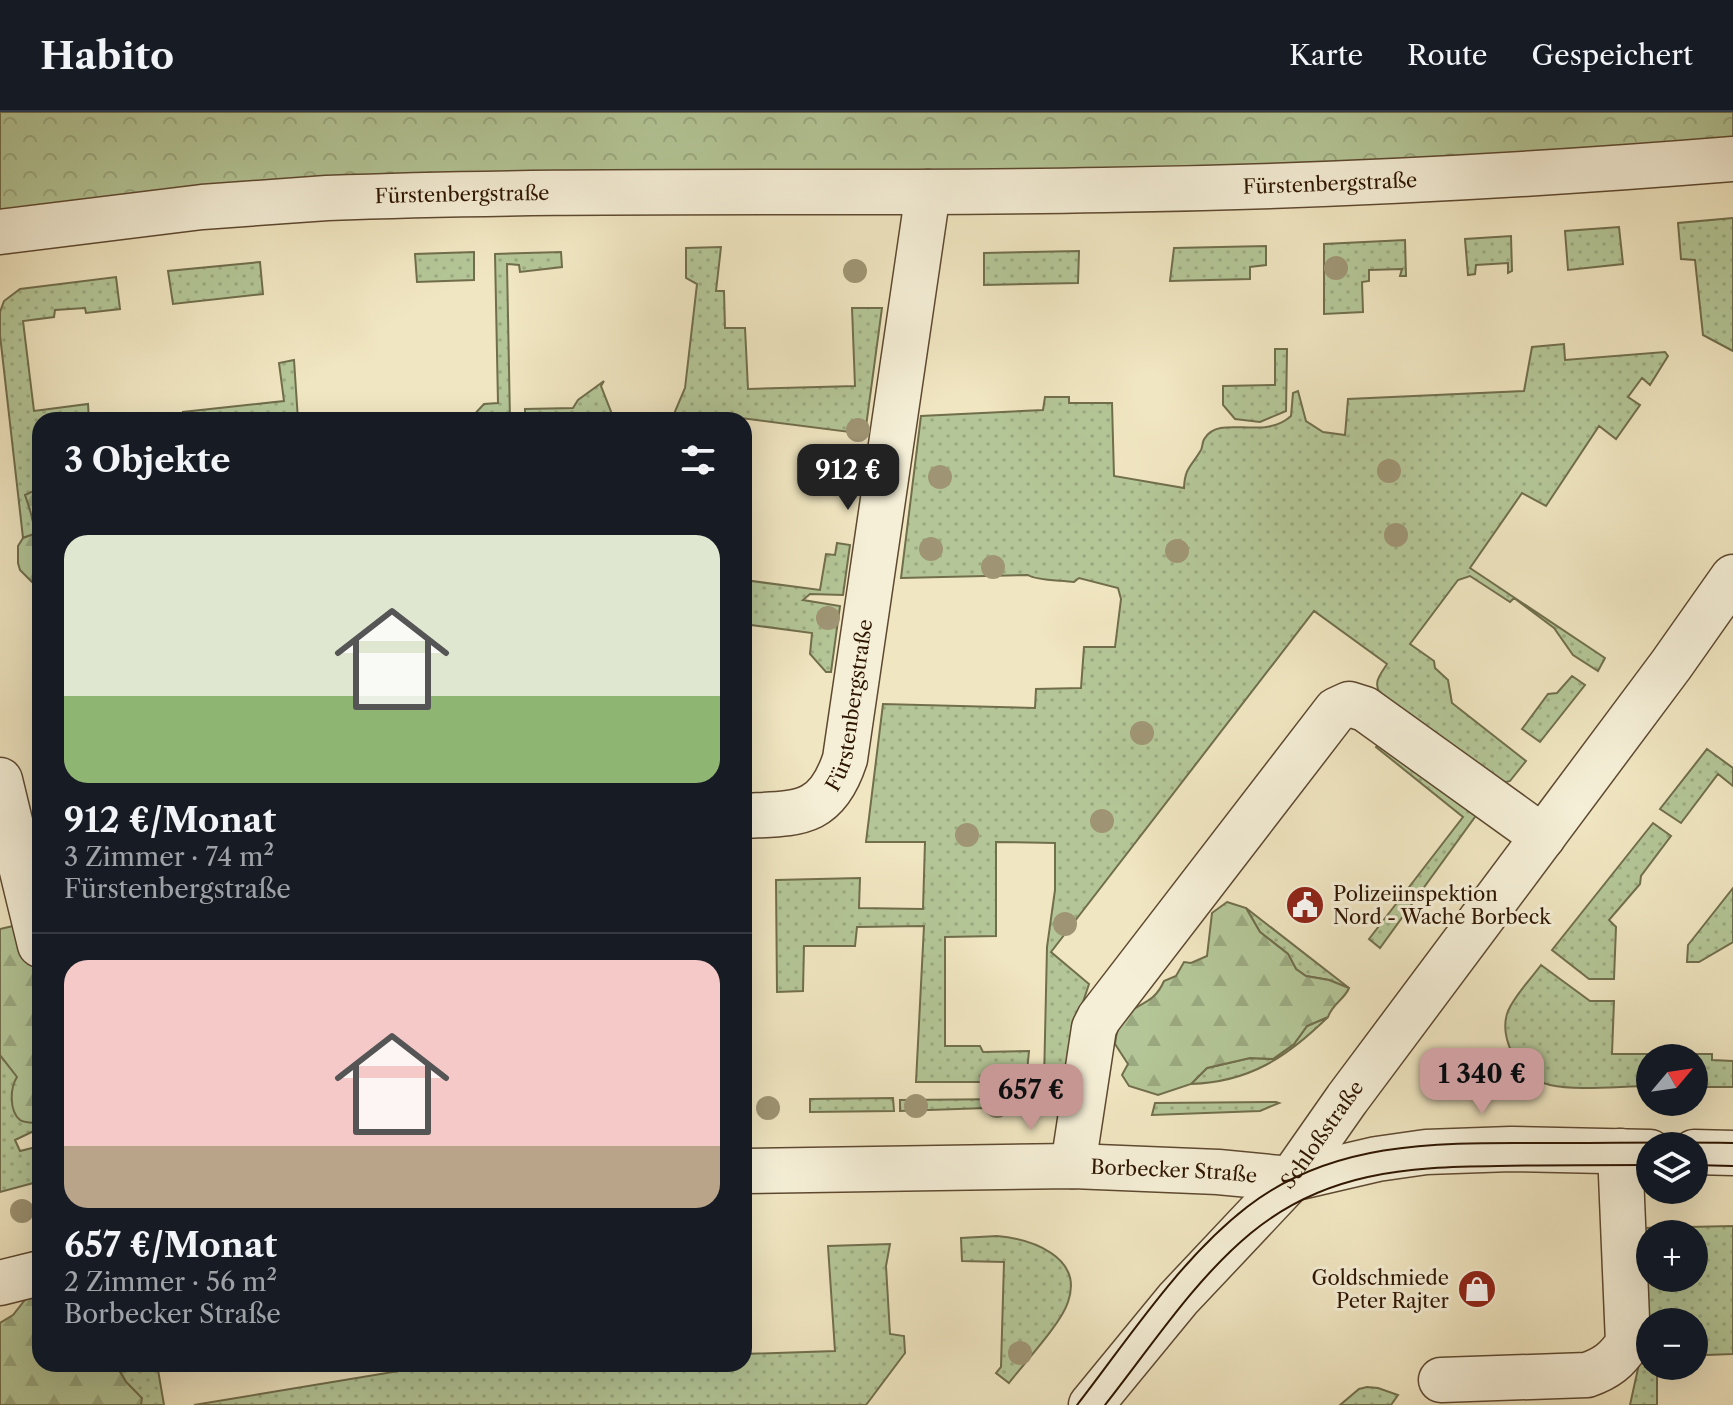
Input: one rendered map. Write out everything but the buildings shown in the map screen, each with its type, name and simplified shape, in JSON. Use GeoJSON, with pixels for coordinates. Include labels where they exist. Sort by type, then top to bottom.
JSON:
{"type":"FeatureCollection","features":[{"type":"Feature","properties":{"kind":"street","name":"Fürstenbergstraße"},"geometry":{"type":"LineString","coordinates":[[0,232],[202,207],[327,198],[1288,186],[1733,159]]}},
{"type":"Feature","properties":{"kind":"street","name":"Fürstenbergstraße"},"geometry":{"type":"LineString","coordinates":[[752,816],[793,813],[814,806],[834,786],[845,759],[928,192]]}},
{"type":"Feature","properties":{"kind":"street","name":"Schloßstraße"},"geometry":{"type":"LineString","coordinates":[[1091,1405],[1178,1299],[1291,1179],[1733,577]]}},
{"type":"Feature","properties":{"kind":"street"},"geometry":{"type":"LineString","coordinates":[[1073,1166],[1094,1028],[1099,1018],[1336,710],[1349,704],[1365,709],[1543,837]]}},
{"type":"Feature","properties":{"kind":"street"},"geometry":{"type":"LineString","coordinates":[[0,780],[32,912]]}},
{"type":"Feature","properties":{"kind":"street","name":"Borbecker Straße"},"geometry":{"type":"LineString","coordinates":[[752,1171],[1073,1166],[1202,1171],[1291,1179],[1377,1159],[1426,1152],[1511,1149],[1635,1152]]}},
{"type":"Feature","properties":{"kind":"street"},"geometry":{"type":"LineString","coordinates":[[1441,1380],[1587,1375],[1608,1367],[1620,1356],[1628,1343],[1635,1152]]}},
{"type":"Feature","properties":{"kind":"street"},"geometry":{"type":"LineString","coordinates":[[1708,1152],[1733,1153]]}},
{"type":"Feature","properties":{"kind":"street"},"geometry":{"type":"LineString","coordinates":[[0,1283],[32,1275]]}},
{"type":"Feature","properties":{"kind":"green space"},"geometry":{"type":"Polygon","coordinates":[[[0,112],[1733,112],[1733,158],[1105,190],[0,232],[0,112]]]}},
{"type":"Feature","properties":{"kind":"green space"},"geometry":{"type":"Polygon","coordinates":[[[1733,218],[1733,351],[1703,335],[1695,260],[1681,259],[1678,223],[1733,218]]]}},
{"type":"Feature","properties":{"kind":"green space"},"geometry":{"type":"Polygon","coordinates":[[[1619,227],[1623,264],[1568,270],[1565,231],[1619,227]]]}},
{"type":"Feature","properties":{"kind":"green space"},"geometry":{"type":"Polygon","coordinates":[[[1511,236],[1512,271],[1508,273],[1508,263],[1476,265],[1475,274],[1468,275],[1465,239],[1511,236]]]}},
{"type":"Feature","properties":{"kind":"green space"},"geometry":{"type":"Polygon","coordinates":[[[1405,240],[1406,276],[1400,276],[1402,269],[1369,270],[1369,281],[1362,282],[1363,312],[1324,314],[1324,244],[1405,240]]]}},
{"type":"Feature","properties":{"kind":"green space"},"geometry":{"type":"Polygon","coordinates":[[[1266,246],[1266,265],[1250,267],[1250,279],[1170,281],[1174,248],[1266,246]]]}},
{"type":"Feature","properties":{"kind":"green space"},"geometry":{"type":"Polygon","coordinates":[[[721,247],[716,291],[724,291],[725,328],[745,328],[748,389],[855,386],[852,308],[882,308],[865,434],[752,419],[752,412],[675,412],[685,388],[697,284],[686,278],[686,248],[721,247]]]}},
{"type":"Feature","properties":{"kind":"green space"},"geometry":{"type":"Polygon","coordinates":[[[1079,251],[1078,283],[984,285],[984,253],[1079,251]]]}},
{"type":"Feature","properties":{"kind":"green space"},"geometry":{"type":"Polygon","coordinates":[[[474,252],[474,280],[417,282],[415,254],[474,252]]]}},
{"type":"Feature","properties":{"kind":"green space"},"geometry":{"type":"Polygon","coordinates":[[[561,252],[562,267],[520,272],[519,265],[507,264],[510,412],[476,412],[484,404],[498,403],[495,254],[561,252]]]}},
{"type":"Feature","properties":{"kind":"green space"},"geometry":{"type":"Polygon","coordinates":[[[260,262],[263,294],[173,304],[168,271],[260,262]]]}},
{"type":"Feature","properties":{"kind":"green space"},"geometry":{"type":"Polygon","coordinates":[[[116,277],[120,309],[86,313],[85,308],[55,310],[54,317],[23,321],[34,411],[88,404],[88,412],[32,412],[32,492],[26,495],[32,516],[32,535],[23,538],[0,335],[0,312],[4,301],[20,289],[116,277]]]}},
{"type":"Feature","properties":{"kind":"green space"},"geometry":{"type":"Polygon","coordinates":[[[1564,344],[1565,360],[1665,352],[1668,356],[1650,385],[1642,378],[1628,397],[1640,405],[1616,439],[1599,426],[1546,506],[1522,493],[1470,568],[1605,658],[1598,671],[1573,655],[1554,628],[1514,598],[1510,602],[1470,576],[1458,580],[1410,644],[1434,661],[1435,668],[1448,680],[1452,703],[1526,761],[1510,781],[1503,783],[1380,694],[1377,682],[1387,664],[1314,611],[1051,952],[1089,984],[1081,1008],[1068,1085],[1044,1081],[1047,947],[1055,890],[1055,843],[996,842],[996,936],[945,937],[945,1046],[980,1046],[983,1052],[1029,1051],[1026,1082],[916,1082],[924,926],[857,927],[855,946],[804,946],[803,991],[777,992],[776,880],[860,878],[859,908],[923,909],[925,842],[866,842],[883,704],[1035,708],[1036,689],[1081,688],[1084,647],[1115,647],[1121,599],[1118,588],[1079,578],[1074,582],[1028,575],[901,578],[921,416],[1043,410],[1045,397],[1069,397],[1069,403],[1112,403],[1114,476],[1184,488],[1187,471],[1201,450],[1204,439],[1212,431],[1232,427],[1268,427],[1280,423],[1291,416],[1293,393],[1298,391],[1306,421],[1323,432],[1345,435],[1348,399],[1524,391],[1532,347],[1564,344]]]}},
{"type":"Feature","properties":{"kind":"green space"},"geometry":{"type":"Polygon","coordinates":[[[1275,349],[1287,349],[1286,411],[1260,422],[1235,419],[1223,405],[1223,386],[1275,385],[1275,349]]]}},
{"type":"Feature","properties":{"kind":"green space"},"geometry":{"type":"Polygon","coordinates":[[[294,360],[297,412],[183,412],[284,401],[279,363],[294,360]]]}},
{"type":"Feature","properties":{"kind":"green space"},"geometry":{"type":"Polygon","coordinates":[[[604,381],[601,386],[611,412],[525,412],[525,409],[573,408],[578,400],[604,381]]]}},
{"type":"Feature","properties":{"kind":"green space"},"geometry":{"type":"Polygon","coordinates":[[[32,492],[32,517],[25,495],[32,492]]]}},
{"type":"Feature","properties":{"kind":"green space"},"geometry":{"type":"Polygon","coordinates":[[[32,535],[32,582],[20,570],[18,563],[18,546],[23,538],[32,535]]]}},
{"type":"Feature","properties":{"kind":"green space"},"geometry":{"type":"Polygon","coordinates":[[[837,543],[850,545],[843,595],[810,594],[803,600],[840,606],[831,672],[826,672],[810,654],[812,633],[752,625],[752,581],[820,590],[826,554],[835,555],[837,543]]]}},
{"type":"Feature","properties":{"kind":"green space"},"geometry":{"type":"Polygon","coordinates":[[[1572,676],[1585,685],[1540,742],[1522,729],[1548,694],[1557,693],[1572,676]]]}},
{"type":"Feature","properties":{"kind":"green space"},"geometry":{"type":"Polygon","coordinates":[[[1380,742],[1480,810],[1380,948],[1369,939],[1463,817],[1376,747],[1380,742]]]}},
{"type":"Feature","properties":{"kind":"green space"},"geometry":{"type":"Polygon","coordinates":[[[1707,749],[1733,768],[1733,786],[1718,774],[1681,823],[1660,809],[1707,749]]]}},
{"type":"Feature","properties":{"kind":"green space"},"geometry":{"type":"Polygon","coordinates":[[[1653,823],[1671,836],[1641,876],[1640,884],[1609,920],[1616,927],[1614,979],[1589,979],[1552,950],[1653,823]]]}},
{"type":"Feature","properties":{"kind":"green space"},"geometry":{"type":"Polygon","coordinates":[[[1733,888],[1733,942],[1699,962],[1687,962],[1688,945],[1733,888]]]}},
{"type":"Feature","properties":{"kind":"green space"},"geometry":{"type":"Polygon","coordinates":[[[1227,902],[1246,908],[1260,932],[1288,954],[1296,969],[1306,976],[1349,988],[1347,992],[1328,1017],[1307,1026],[1294,1044],[1273,1059],[1250,1058],[1207,1068],[1191,1084],[1158,1095],[1129,1086],[1122,1075],[1128,1064],[1115,1044],[1123,1019],[1151,999],[1164,981],[1176,976],[1184,962],[1191,963],[1207,956],[1212,913],[1227,902]]]}},
{"type":"Feature","properties":{"kind":"green space"},"geometry":{"type":"Polygon","coordinates":[[[32,905],[32,1122],[16,1116],[12,1099],[17,1077],[0,1055],[0,929],[17,925],[32,905]]]}},
{"type":"Feature","properties":{"kind":"green space"},"geometry":{"type":"Polygon","coordinates":[[[1246,908],[1349,988],[1306,976],[1296,969],[1288,954],[1260,932],[1246,908]]]}},
{"type":"Feature","properties":{"kind":"green space"},"geometry":{"type":"Polygon","coordinates":[[[0,929],[32,1061],[32,1132],[15,1140],[20,1151],[32,1148],[32,1183],[0,1192],[0,929]]]}},
{"type":"Feature","properties":{"kind":"green space"},"geometry":{"type":"Polygon","coordinates":[[[1541,965],[1590,1001],[1614,1001],[1612,1054],[1636,1054],[1636,1087],[1573,1088],[1550,1085],[1530,1075],[1514,1056],[1506,1034],[1505,1022],[1515,999],[1541,965]]]}},
{"type":"Feature","properties":{"kind":"green space"},"geometry":{"type":"Polygon","coordinates":[[[1328,1017],[1298,1044],[1266,1065],[1232,1078],[1191,1084],[1207,1068],[1250,1058],[1273,1059],[1294,1044],[1307,1026],[1328,1017]]]}},
{"type":"Feature","properties":{"kind":"green space"},"geometry":{"type":"Polygon","coordinates":[[[1708,1054],[1712,1054],[1712,1060],[1733,1061],[1733,1087],[1708,1087],[1708,1054]]]}},
{"type":"Feature","properties":{"kind":"green space"},"geometry":{"type":"Polygon","coordinates":[[[893,1098],[894,1111],[810,1112],[810,1099],[893,1098]]]}},
{"type":"Feature","properties":{"kind":"green space"},"geometry":{"type":"Polygon","coordinates":[[[1014,1099],[1015,1107],[900,1111],[900,1100],[1014,1099]]]}},
{"type":"Feature","properties":{"kind":"green space"},"geometry":{"type":"Polygon","coordinates":[[[1155,1103],[1279,1103],[1260,1111],[1152,1115],[1155,1103]]]}},
{"type":"Feature","properties":{"kind":"green space"},"geometry":{"type":"Polygon","coordinates":[[[1733,1226],[1733,1354],[1708,1355],[1708,1308],[1640,1308],[1641,1292],[1708,1292],[1708,1227],[1733,1226]]]}},
{"type":"Feature","properties":{"kind":"green space"},"geometry":{"type":"Polygon","coordinates":[[[997,1236],[1024,1241],[1051,1253],[1068,1273],[1071,1286],[1068,1302],[1058,1321],[1009,1383],[996,1373],[1001,1367],[1004,1262],[962,1261],[961,1238],[997,1236]]]}},
{"type":"Feature","properties":{"kind":"green space"},"geometry":{"type":"Polygon","coordinates":[[[890,1244],[886,1266],[890,1334],[904,1336],[905,1353],[866,1405],[194,1405],[393,1372],[752,1372],[752,1354],[835,1351],[828,1246],[890,1244]]]}},
{"type":"Feature","properties":{"kind":"green space"},"geometry":{"type":"Polygon","coordinates":[[[28,1296],[32,1296],[32,1372],[120,1372],[142,1398],[141,1405],[0,1405],[0,1323],[13,1315],[28,1296]]]}},
{"type":"Feature","properties":{"kind":"green space"},"geometry":{"type":"Polygon","coordinates":[[[121,1372],[158,1372],[164,1405],[141,1405],[141,1398],[121,1372]]]}},
{"type":"Feature","properties":{"kind":"green space"},"geometry":{"type":"Polygon","coordinates":[[[1636,1378],[1657,1380],[1657,1405],[1630,1405],[1636,1378]]]}},
{"type":"Feature","properties":{"kind":"green space"},"geometry":{"type":"Polygon","coordinates":[[[1367,1387],[1398,1395],[1391,1405],[1340,1405],[1359,1389],[1367,1387]]]}},
{"type":"Feature","properties":{"kind":"tram line"},"geometry":{"type":"LineString","coordinates":[[1077,1405],[1156,1300],[1199,1250],[1247,1207],[1282,1184],[1318,1167],[1356,1156],[1435,1145],[1733,1143]]}},
{"type":"Feature","properties":{"kind":"tram line"},"geometry":{"type":"LineString","coordinates":[[1105,1405],[1174,1315],[1230,1252],[1279,1213],[1308,1197],[1368,1177],[1431,1168],[1636,1165]]}},
{"type":"Feature","properties":{"kind":"tram line"},"geometry":{"type":"LineString","coordinates":[[1708,1165],[1733,1166]]}},
{"type":"Feature","properties":{"kind":"place","name":"Polizeiinspektion Nord - Wache Borbeck"},"geometry":{"type":"Point","coordinates":[1305,905]}},
{"type":"Feature","properties":{"kind":"place","name":"Goldschmiede Peter Rajter"},"geometry":{"type":"Point","coordinates":[1477,1289]}}]}
